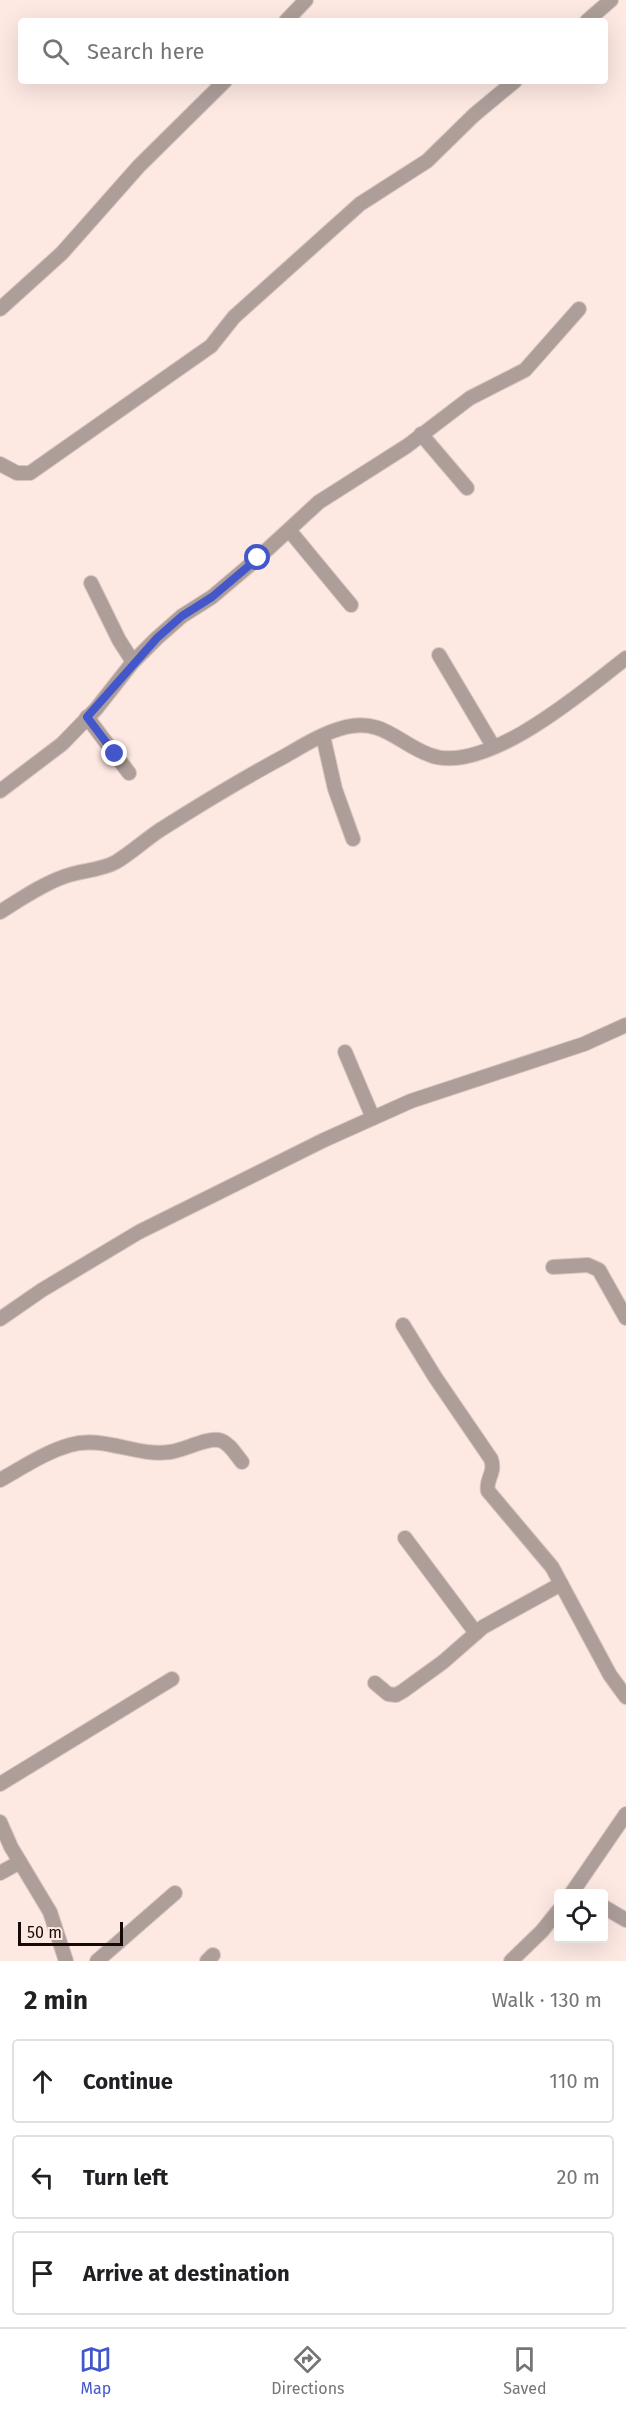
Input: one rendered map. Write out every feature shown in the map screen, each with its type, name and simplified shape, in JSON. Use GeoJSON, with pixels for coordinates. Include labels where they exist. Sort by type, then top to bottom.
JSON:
{"type":"FeatureCollection","features":[{"type":"Feature","properties":{"kind":"street"},"geometry":{"type":"LineString","coordinates":[[289,18],[306,0]]}},
{"type":"Feature","properties":{"kind":"street"},"geometry":{"type":"LineString","coordinates":[[590,18],[611,0]]}},
{"type":"Feature","properties":{"kind":"street"},"geometry":{"type":"LineString","coordinates":[[0,309],[62,253],[139,166],[222,84]]}},
{"type":"Feature","properties":{"kind":"street"},"geometry":{"type":"LineString","coordinates":[[0,464],[23,474],[39,467],[211,346],[234,317],[360,204],[428,161],[474,115],[511,84]]}},
{"type":"Feature","properties":{"kind":"street"},"geometry":{"type":"LineString","coordinates":[[0,791],[62,744],[133,662],[182,616],[212,597],[332,491],[407,446],[470,398],[525,370],[579,309]]}},
{"type":"Feature","properties":{"kind":"street"},"geometry":{"type":"LineString","coordinates":[[421,434],[467,488]]}},
{"type":"Feature","properties":{"kind":"street"},"geometry":{"type":"LineString","coordinates":[[289,530],[351,605]]}},
{"type":"Feature","properties":{"kind":"street"},"geometry":{"type":"LineString","coordinates":[[91,583],[119,640],[133,662]]}},
{"type":"Feature","properties":{"kind":"street"},"geometry":{"type":"LineString","coordinates":[[439,655],[494,746]]}},
{"type":"Feature","properties":{"kind":"street"},"geometry":{"type":"LineString","coordinates":[[0,912],[45,885],[65,876],[115,862],[158,831],[246,777],[323,736],[346,727],[371,726],[382,728],[428,755],[441,759],[458,759],[494,746],[540,724],[626,658]]}},
{"type":"Feature","properties":{"kind":"street"},"geometry":{"type":"LineString","coordinates":[[87,717],[129,773]]}},
{"type":"Feature","properties":{"kind":"street"},"geometry":{"type":"LineString","coordinates":[[323,736],[335,789],[353,839]]}},
{"type":"Feature","properties":{"kind":"street"},"geometry":{"type":"LineString","coordinates":[[0,1319],[42,1290],[139,1232],[372,1118],[411,1101],[584,1044],[626,1024]]}},
{"type":"Feature","properties":{"kind":"street"},"geometry":{"type":"LineString","coordinates":[[345,1052],[372,1118]]}},
{"type":"Feature","properties":{"kind":"street"},"geometry":{"type":"LineString","coordinates":[[553,1267],[588,1265],[599,1270],[626,1318]]}},
{"type":"Feature","properties":{"kind":"street"},"geometry":{"type":"LineString","coordinates":[[403,1325],[491,1459],[493,1467],[487,1486],[488,1491],[543,1554],[610,1675],[626,1697]]}},
{"type":"Feature","properties":{"kind":"street"},"geometry":{"type":"LineString","coordinates":[[0,1480],[49,1453],[70,1445],[92,1441],[152,1452],[170,1452],[216,1440],[225,1442],[242,1462]]}},
{"type":"Feature","properties":{"kind":"street"},"geometry":{"type":"LineString","coordinates":[[405,1538],[476,1633]]}},
{"type":"Feature","properties":{"kind":"street"},"geometry":{"type":"LineString","coordinates":[[375,1683],[388,1694],[396,1695],[443,1662],[476,1633],[561,1584]]}},
{"type":"Feature","properties":{"kind":"street"},"geometry":{"type":"LineString","coordinates":[[0,1784],[172,1679]]}},
{"type":"Feature","properties":{"kind":"street"},"geometry":{"type":"LineString","coordinates":[[578,1889],[626,1814]]}},
{"type":"Feature","properties":{"kind":"street"},"geometry":{"type":"LineString","coordinates":[[0,1822],[20,1862],[50,1912],[66,1961]]}},
{"type":"Feature","properties":{"kind":"street"},"geometry":{"type":"LineString","coordinates":[[0,1873],[20,1862]]}},
{"type":"Feature","properties":{"kind":"street"},"geometry":{"type":"LineString","coordinates":[[97,1961],[175,1893]]}},
{"type":"Feature","properties":{"kind":"street"},"geometry":{"type":"LineString","coordinates":[[608,1909],[626,1920]]}},
{"type":"Feature","properties":{"kind":"street"},"geometry":{"type":"LineString","coordinates":[[512,1961],[554,1916]]}},
{"type":"Feature","properties":{"kind":"route"},"geometry":{"type":"LineString","coordinates":[[115,754],[87,717],[133,662],[157,638],[182,616],[212,597],[258,558]]}}]}
